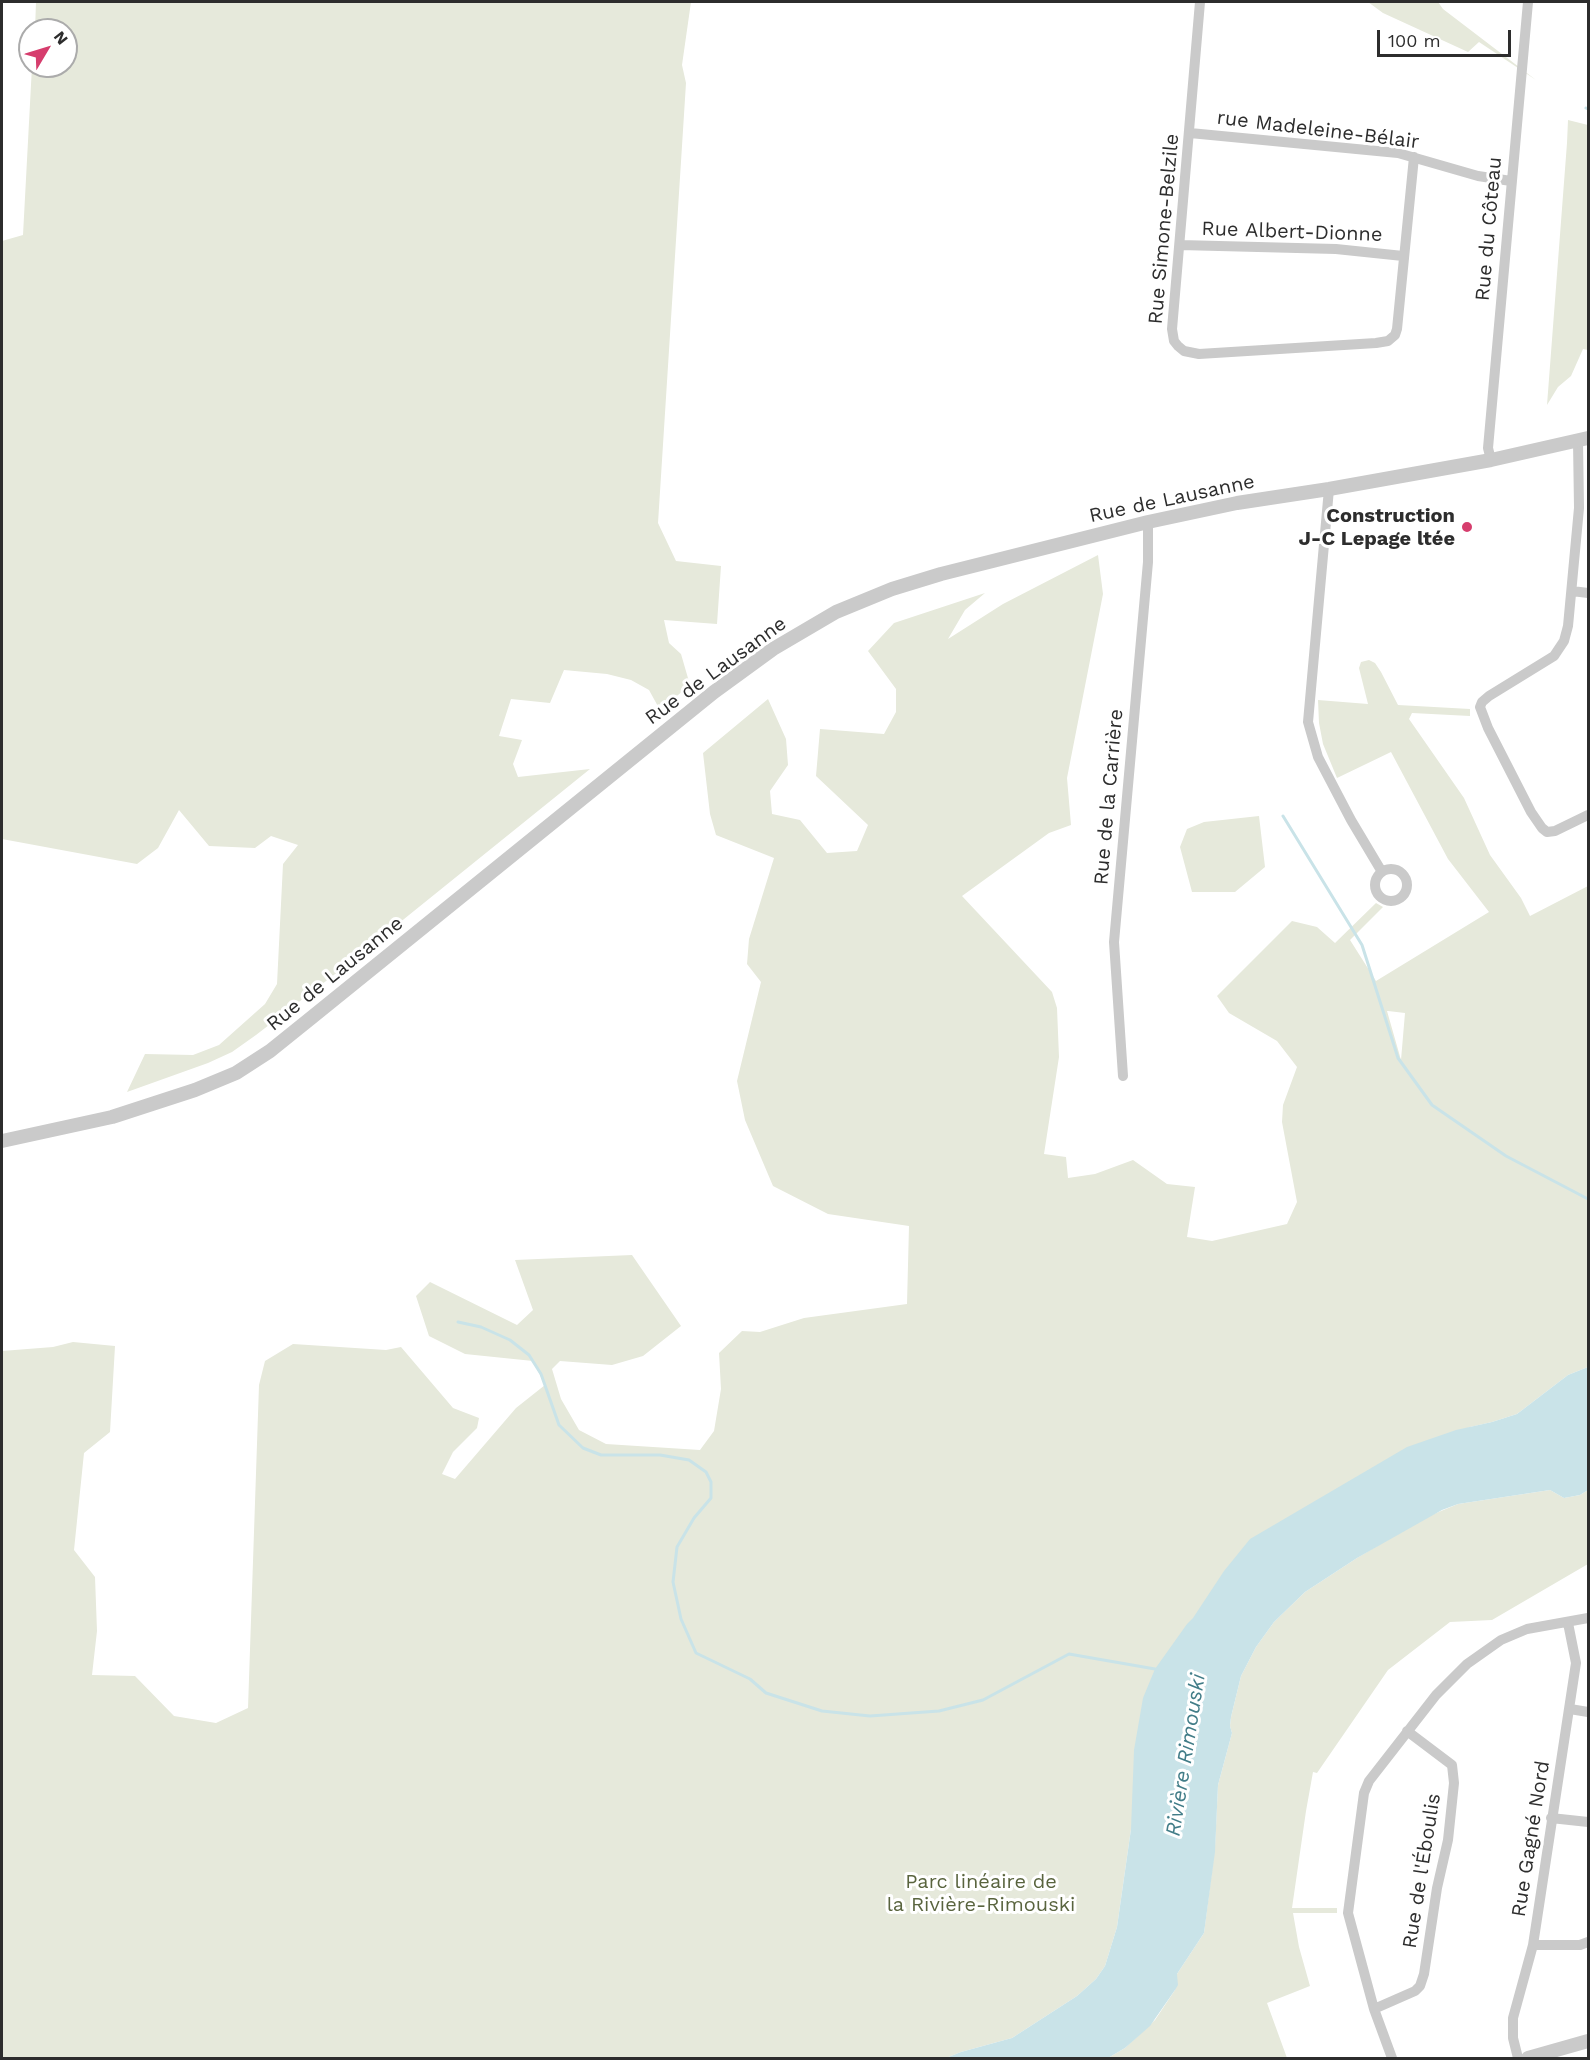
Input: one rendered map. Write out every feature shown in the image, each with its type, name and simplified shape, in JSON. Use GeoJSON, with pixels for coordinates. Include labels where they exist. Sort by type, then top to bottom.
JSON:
{"type":"FeatureCollection","features":[{"type":"Feature","properties":{"kind":"street","name":"Rue Simone-Belzile"},"geometry":{"type":"LineString","coordinates":[[1200,2],[1172,329],[1174,340],[1184,351],[1199,354],[1388,340],[1395,335],[1414,157]]}},
{"type":"Feature","properties":{"kind":"street","name":"Rue du Côteau"},"geometry":{"type":"LineString","coordinates":[[1491,460],[1488,448],[1528,2]]}},
{"type":"Feature","properties":{"kind":"street","name":"rue Madeleine-Bélair"},"geometry":{"type":"LineString","coordinates":[[1190,133],[1398,153],[1478,176],[1511,181]]}},
{"type":"Feature","properties":{"kind":"street","name":"Rue Albert-Dionne"},"geometry":{"type":"LineString","coordinates":[[1180,245],[1336,249],[1403,256]]}},
{"type":"Feature","properties":{"kind":"street","name":"Rue de Lausanne"},"geometry":{"type":"LineString","coordinates":[[2,1141],[112,1117],[195,1090],[245,1067],[270,1051],[714,692],[773,649],[836,612],[892,589],[941,574],[1148,522],[1237,503],[1491,460],[1583,440]]}},
{"type":"Feature","properties":{"kind":"street"},"geometry":{"type":"LineString","coordinates":[[1583,440],[1572,591],[1564,641],[1554,656],[1489,696],[1480,707],[1488,728],[1542,828],[1547,832],[1555,831],[1588,815]]}},
{"type":"Feature","properties":{"kind":"street"},"geometry":{"type":"LineString","coordinates":[[1329,489],[1308,722],[1318,758],[1382,872]]}},
{"type":"Feature","properties":{"kind":"street","name":"Rue de la Carrière"},"geometry":{"type":"LineString","coordinates":[[1123,1076],[1114,942],[1148,562],[1148,522]]}},
{"type":"Feature","properties":{"kind":"street"},"geometry":{"type":"LineString","coordinates":[[1572,591],[1588,593]]}},
{"type":"Feature","properties":{"kind":"street"},"geometry":{"type":"LineString","coordinates":[[1392,2058],[1374,2009],[1348,1913],[1364,1793],[1369,1781],[1436,1695],[1467,1664],[1501,1641],[1527,1629],[1588,1618]]}},
{"type":"Feature","properties":{"kind":"street","name":"Rue Gagné Nord"},"geometry":{"type":"LineString","coordinates":[[1518,2058],[1513,2038],[1514,2018],[1533,1945],[1576,1663],[1568,1623]]}},
{"type":"Feature","properties":{"kind":"street"},"geometry":{"type":"LineString","coordinates":[[1570,1709],[1588,1712]]}},
{"type":"Feature","properties":{"kind":"street","name":"Rue de l'Éboulis"},"geometry":{"type":"LineString","coordinates":[[1374,2009],[1415,1991],[1420,1986],[1448,1840],[1454,1783],[1452,1765],[1407,1731]]}},
{"type":"Feature","properties":{"kind":"street"},"geometry":{"type":"LineString","coordinates":[[1551,1818],[1588,1822]]}},
{"type":"Feature","properties":{"kind":"street"},"geometry":{"type":"LineString","coordinates":[[1533,1945],[1580,1945],[1588,1942]]}},
{"type":"Feature","properties":{"kind":"street"},"geometry":{"type":"LineString","coordinates":[[1528,2058],[1588,2041]]}},
{"type":"Feature","properties":{"kind":"green space"},"geometry":{"type":"Polygon","coordinates":[[[36,2],[691,2],[682,65],[686,83],[658,523],[676,561],[721,566],[717,624],[664,620],[669,643],[681,654],[690,685],[660,710],[649,690],[631,680],[607,674],[564,670],[550,703],[511,699],[499,736],[522,740],[513,764],[518,777],[590,769],[352,961],[232,1052],[127,1092],[145,1054],[193,1055],[219,1045],[265,1004],[277,984],[283,864],[298,845],[271,836],[255,848],[209,846],[179,810],[158,848],[137,864],[2,839],[2,241],[23,235],[31,78],[78,78],[78,18],[35,18],[36,2]]]}},
{"type":"Feature","properties":{"kind":"green space"},"geometry":{"type":"Polygon","coordinates":[[[1368,2],[1438,2],[1443,9],[1536,80],[1479,42],[1468,52],[1383,13],[1368,2]]]}},
{"type":"Feature","properties":{"kind":"green space"},"geometry":{"type":"Polygon","coordinates":[[[1568,120],[1588,125],[1588,350],[1583,349],[1571,376],[1558,387],[1547,405],[1567,143],[1568,120]]]}},
{"type":"Feature","properties":{"kind":"green space","name":"Parc linéaire de la Rivière-Rimouski"},"geometry":{"type":"Polygon","coordinates":[[[1098,555],[1103,594],[1067,778],[1071,825],[1049,833],[962,896],[1052,992],[1057,1008],[1059,1057],[1044,1154],[1066,1157],[1068,1178],[1095,1174],[1133,1160],[1167,1184],[1195,1187],[1187,1237],[1212,1241],[1287,1224],[1297,1202],[1282,1122],[1283,1105],[1297,1067],[1277,1041],[1229,1013],[1217,996],[1292,921],[1317,927],[1335,943],[1376,903],[1383,907],[1350,940],[1376,981],[1489,912],[1448,859],[1391,752],[1337,778],[1323,744],[1318,700],[1368,704],[1359,668],[1361,662],[1369,660],[1375,663],[1381,672],[1398,705],[1470,709],[1470,716],[1412,713],[1409,719],[1464,798],[1490,855],[1521,898],[1530,916],[1588,886],[1588,1367],[1568,1375],[1517,1414],[1470,1427],[1367,1472],[1131,1829],[1117,1927],[1105,1966],[1096,1979],[1077,1996],[1012,2038],[946,2058],[2,2058],[2,1351],[53,1347],[73,1342],[115,1346],[110,1432],[84,1453],[74,1550],[95,1577],[97,1631],[92,1675],[135,1676],[174,1716],[216,1723],[248,1708],[259,1385],[265,1361],[293,1344],[386,1350],[401,1347],[453,1408],[479,1418],[477,1428],[453,1452],[442,1474],[455,1479],[516,1408],[545,1385],[533,1361],[465,1354],[429,1336],[416,1296],[430,1282],[517,1325],[533,1310],[515,1260],[632,1255],[681,1326],[643,1356],[612,1365],[560,1361],[552,1369],[561,1399],[579,1430],[606,1444],[700,1450],[714,1431],[721,1389],[719,1353],[742,1331],[760,1332],[804,1318],[907,1304],[909,1226],[828,1214],[773,1186],[745,1120],[737,1081],[761,982],[747,964],[749,939],[774,858],[716,835],[710,814],[703,753],[768,699],[786,739],[788,765],[770,791],[772,814],[800,820],[827,853],[857,851],[868,825],[816,776],[820,729],[884,734],[896,712],[896,689],[868,651],[894,623],[985,593],[965,610],[948,639],[1003,604],[1098,555]],[[1387,1011],[1401,1060],[1405,1013],[1387,1011]]]}},
{"type":"Feature","properties":{"kind":"green space"},"geometry":{"type":"Polygon","coordinates":[[[1259,816],[1265,867],[1235,892],[1192,892],[1180,847],[1187,829],[1204,822],[1259,816]]]}},
{"type":"Feature","properties":{"kind":"green space"},"geometry":{"type":"Polygon","coordinates":[[[1550,1490],[1564,1498],[1580,1495],[1588,1490],[1588,1564],[1492,1620],[1450,1622],[1388,1670],[1317,1773],[1313,1772],[1292,1908],[1337,1908],[1337,1913],[1293,1913],[1299,1947],[1310,1986],[1267,2003],[1287,2058],[1108,2058],[1125,2048],[1155,2020],[1175,1990],[1177,1974],[1204,1933],[1215,1847],[1218,1785],[1232,1733],[1231,1717],[1241,1676],[1256,1647],[1274,1622],[1305,1592],[1424,1518],[1458,1504],[1550,1490]]]}},
{"type":"Feature","properties":{"kind":"water","name":"Rivière Rimouski"},"geometry":{"type":"Polygon","coordinates":[[[1588,1367],[1588,1490],[1580,1495],[1564,1498],[1550,1490],[1458,1504],[1442,1510],[1357,1558],[1305,1592],[1274,1622],[1256,1647],[1241,1676],[1231,1717],[1232,1733],[1218,1785],[1215,1852],[1204,1933],[1177,1974],[1178,1985],[1150,2026],[1125,2048],[1108,2058],[946,2058],[1012,2038],[1077,1996],[1096,1979],[1105,1966],[1117,1927],[1131,1829],[1134,1750],[1143,1698],[1155,1669],[1224,1571],[1250,1539],[1407,1447],[1456,1430],[1517,1414],[1568,1375],[1588,1367]]]}},
{"type":"Feature","properties":{"kind":"waterway"},"geometry":{"type":"LineString","coordinates":[[1283,816],[1362,945],[1398,1058],[1432,1105],[1506,1156],[1588,1199]]}},
{"type":"Feature","properties":{"kind":"waterway"},"geometry":{"type":"LineString","coordinates":[[458,1322],[481,1327],[510,1340],[529,1355],[541,1374],[559,1425],[583,1448],[601,1455],[660,1455],[689,1460],[706,1472],[711,1482],[711,1498],[694,1518],[677,1547],[673,1582],[681,1619],[696,1653],[750,1679],[766,1693],[822,1711],[870,1716],[939,1711],[983,1700],[1069,1654],[1155,1669]]}},
{"type":"Feature","properties":{"kind":"place","name":"Construction J-C Lepage ltée"},"geometry":{"type":"Point","coordinates":[1467,527]}}]}
